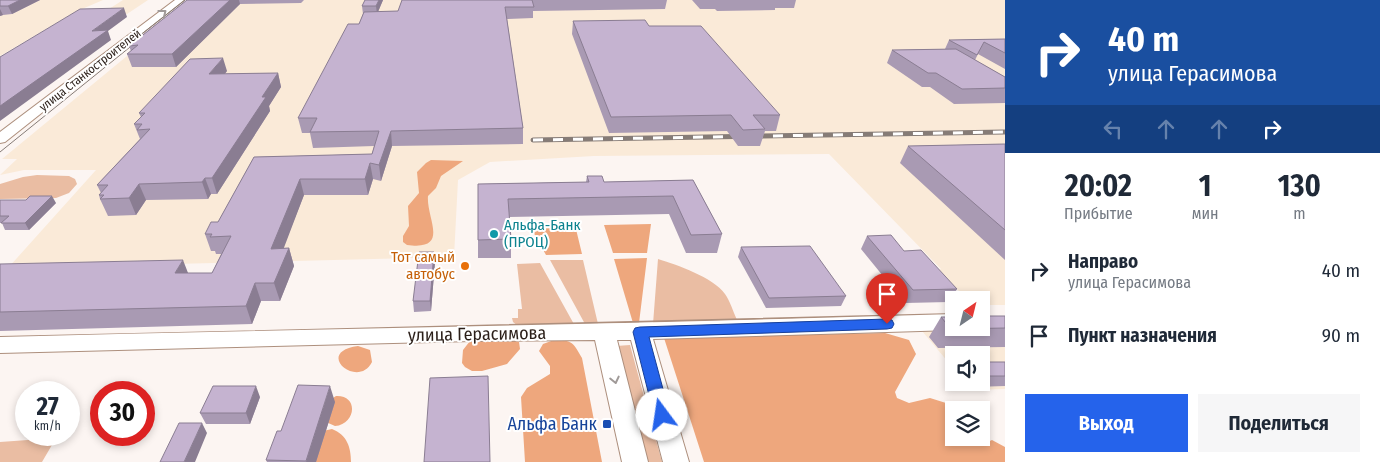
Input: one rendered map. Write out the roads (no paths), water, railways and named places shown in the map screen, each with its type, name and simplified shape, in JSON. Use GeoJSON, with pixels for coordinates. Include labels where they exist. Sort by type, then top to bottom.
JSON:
{"type":"FeatureCollection","features":[{"type":"Feature","properties":{"kind":"street","name":"улица Станкостроителей"},"geometry":{"type":"LineString","coordinates":[[0,139],[180,0]]}},
{"type":"Feature","properties":{"kind":"street","name":"улица Герасимова"},"geometry":{"type":"LineString","coordinates":[[0,345],[473,333],[604,333],[945,322]]}},
{"type":"Feature","properties":{"kind":"street"},"geometry":{"type":"LineString","coordinates":[[640,332],[676,462]]}},
{"type":"Feature","properties":{"kind":"street"},"geometry":{"type":"LineString","coordinates":[[604,333],[635,462]]}},
{"type":"Feature","properties":{"kind":"tram line"},"geometry":{"type":"LineString","coordinates":[[134,40],[185,0]]}},
{"type":"Feature","properties":{"kind":"tram line"},"geometry":{"type":"LineString","coordinates":[[0,152],[140,39]]}},
{"type":"Feature","properties":{"kind":"railway"},"geometry":{"type":"LineString","coordinates":[[533,140],[1005,132]]}},
{"type":"Feature","properties":{"kind":"place","name":"Альфа-Банк (ПРОЦ)"},"geometry":{"type":"Point","coordinates":[494,234]}},
{"type":"Feature","properties":{"kind":"place","name":"Тот самый автобус"},"geometry":{"type":"Point","coordinates":[465,266]}},
{"type":"Feature","properties":{"kind":"place","name":"Альфа Банк"},"geometry":{"type":"Point","coordinates":[607,424]}}]}
